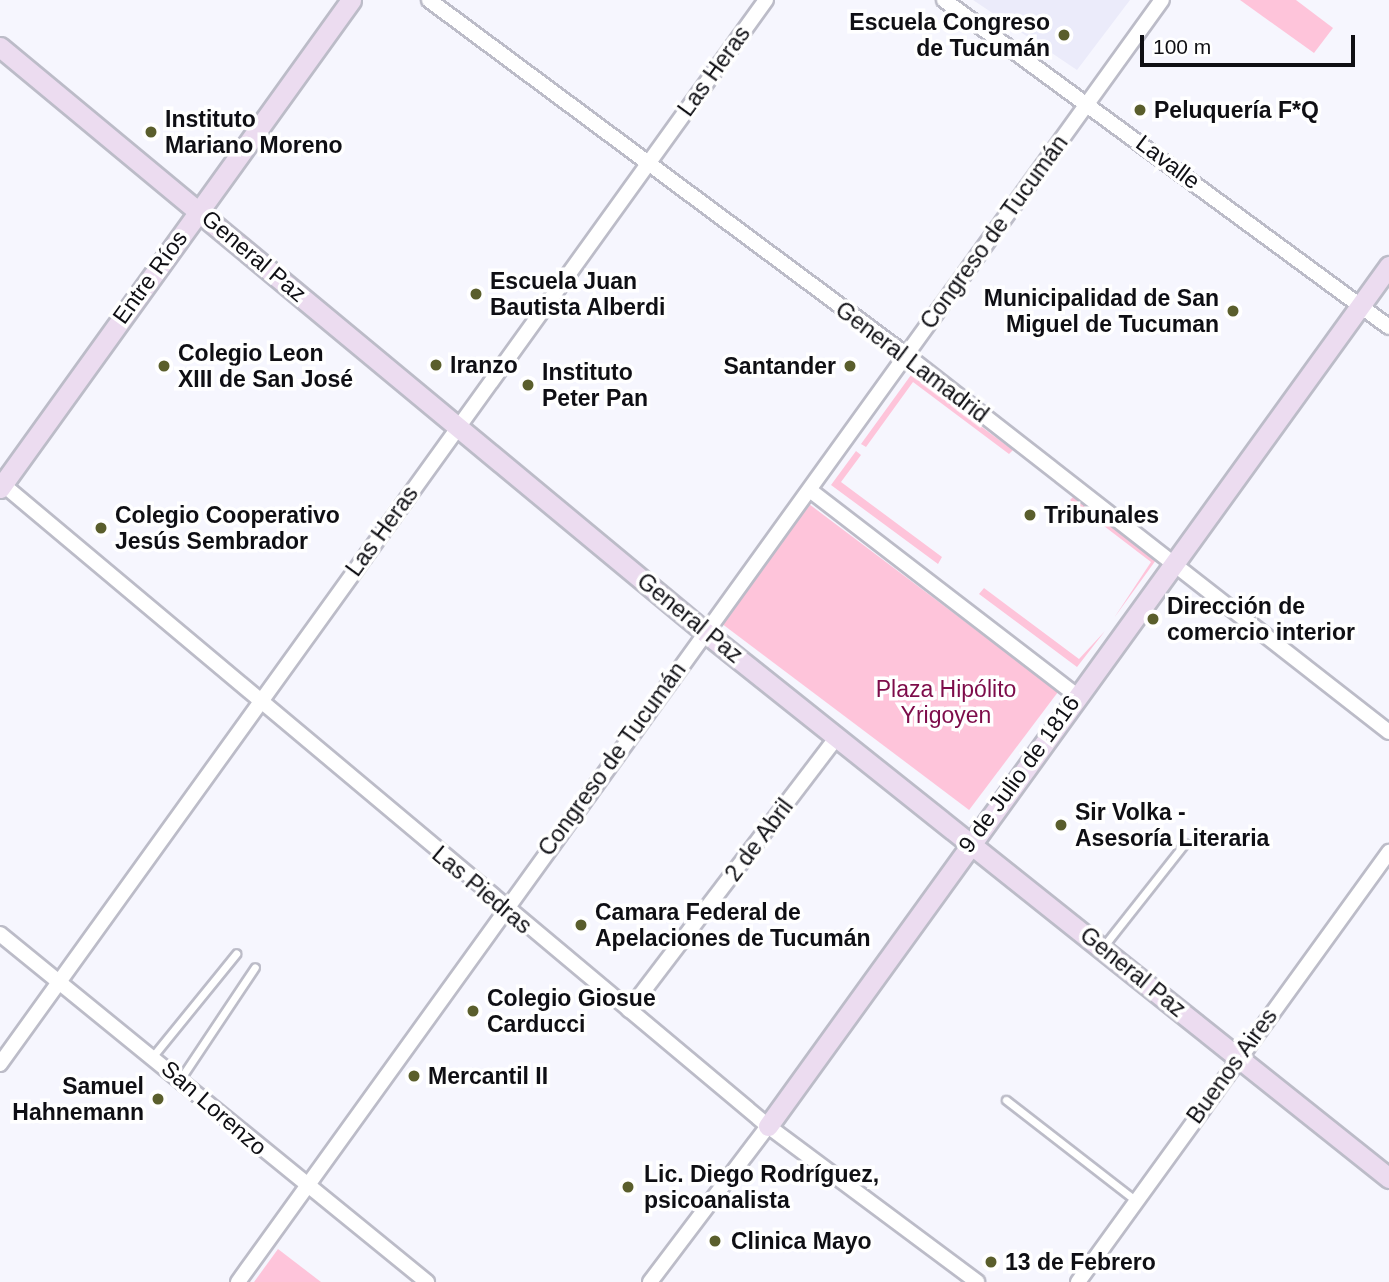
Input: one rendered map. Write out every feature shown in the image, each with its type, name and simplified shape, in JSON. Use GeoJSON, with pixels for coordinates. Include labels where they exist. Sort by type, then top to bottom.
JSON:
{"type":"FeatureCollection","features":[{"type":"Feature","properties":{"kind":"street","name":"Entre Ríos"},"geometry":{"type":"LineString","coordinates":[[1,484],[351,0]]}},
{"type":"Feature","properties":{"kind":"street","name":"General Lamadrid"},"geometry":{"type":"LineString","coordinates":[[429,0],[644,166],[905,354],[1389,732]]}},
{"type":"Feature","properties":{"kind":"street","name":"Las Heras"},"geometry":{"type":"LineString","coordinates":[[0,1064],[766,0]]}},
{"type":"Feature","properties":{"kind":"street","name":"Lavalle"},"geometry":{"type":"LineString","coordinates":[[944,0],[1088,102],[1389,327]]}},
{"type":"Feature","properties":{"kind":"street","name":"Congreso de Tucumán"},"geometry":{"type":"LineString","coordinates":[[238,1282],[307,1189],[502,908],[811,491],[905,354],[1162,0]]}},
{"type":"Feature","properties":{"kind":"street","name":"General Paz"},"geometry":{"type":"LineString","coordinates":[[0,47],[706,633],[1389,1178]]}},
{"type":"Feature","properties":{"kind":"street","name":"9 de Julio de 1816"},"geometry":{"type":"LineString","coordinates":[[650,1282],[768,1126],[1076,695],[1389,266]]}},
{"type":"Feature","properties":{"kind":"street","name":"Las Piedras"},"geometry":{"type":"LineString","coordinates":[[1,484],[502,908],[768,1126],[977,1282]]}},
{"type":"Feature","properties":{"kind":"street"},"geometry":{"type":"LineString","coordinates":[[811,491],[1076,695]]}},
{"type":"Feature","properties":{"kind":"street","name":"2 de Abril"},"geometry":{"type":"LineString","coordinates":[[629,1010],[837,737]]}},
{"type":"Feature","properties":{"kind":"street","name":"Buenos Aires"},"geometry":{"type":"LineString","coordinates":[[1078,1282],[1238,1057],[1389,852]]}},
{"type":"Feature","properties":{"kind":"street","name":"San Lorenzo"},"geometry":{"type":"LineString","coordinates":[[0,934],[181,1078],[307,1189],[427,1282]]}},
{"type":"Feature","properties":{"kind":"lane"},"geometry":{"type":"LineString","coordinates":[[1103,948],[1185,843]]}},
{"type":"Feature","properties":{"kind":"lane"},"geometry":{"type":"LineString","coordinates":[[153,1056],[236,954]]}},
{"type":"Feature","properties":{"kind":"lane"},"geometry":{"type":"LineString","coordinates":[[181,1078],[255,967]]}},
{"type":"Feature","properties":{"kind":"lane"},"geometry":{"type":"LineString","coordinates":[[1006,1100],[1136,1201]]}},
{"type":"Feature","properties":{"kind":"shaded area","name":"Escuela Congreso de Tucumán"},"geometry":{"type":"Polygon","coordinates":[[[973,0],[1130,0],[1077,70],[973,0]]]}},
{"type":"Feature","properties":{"kind":"green space"},"geometry":{"type":"Polygon","coordinates":[[[1240,0],[1296,0],[1333,28],[1314,53],[1240,0]]]}},
{"type":"Feature","properties":{"kind":"green space"},"geometry":{"type":"Polygon","coordinates":[[[911,375],[1013,450],[1009,454],[913,382],[866,447],[861,444],[911,375]]]}},
{"type":"Feature","properties":{"kind":"green space"},"geometry":{"type":"Polygon","coordinates":[[[856,451],[861,455],[841,482],[942,557],[938,564],[831,485],[856,451]]]}},
{"type":"Feature","properties":{"kind":"green space"},"geometry":{"type":"Polygon","coordinates":[[[1074,496],[1156,560],[1114,618],[1151,562],[1070,500],[1074,496]]]}},
{"type":"Feature","properties":{"kind":"green space","name":"Plaza Hipólito Yrigoyen"},"geometry":{"type":"Polygon","coordinates":[[[809,504],[1058,692],[969,810],[720,622],[809,504]]]}},
{"type":"Feature","properties":{"kind":"green space"},"geometry":{"type":"Polygon","coordinates":[[[984,588],[1079,659],[1105,631],[1077,667],[979,594],[984,588]]]}},
{"type":"Feature","properties":{"kind":"green space"},"geometry":{"type":"Polygon","coordinates":[[[278,1249],[321,1282],[254,1282],[278,1249]]]}},
{"type":"Feature","properties":{"kind":"place","name":"Escuela Congreso de Tucumán"},"geometry":{"type":"Point","coordinates":[1064,35]}},
{"type":"Feature","properties":{"kind":"place","name":"Peluquería F*Q"},"geometry":{"type":"Point","coordinates":[1140,110]}},
{"type":"Feature","properties":{"kind":"place","name":"Instituto Mariano Moreno"},"geometry":{"type":"Point","coordinates":[151,132]}},
{"type":"Feature","properties":{"kind":"place","name":"Escuela Juan Bautista Alberdi"},"geometry":{"type":"Point","coordinates":[476,294]}},
{"type":"Feature","properties":{"kind":"place","name":"Municipalidad de San Miguel de Tucuman"},"geometry":{"type":"Point","coordinates":[1233,311]}},
{"type":"Feature","properties":{"kind":"place","name":"Iranzo"},"geometry":{"type":"Point","coordinates":[436,365]}},
{"type":"Feature","properties":{"kind":"place","name":"Colegio Leon XIII de San José"},"geometry":{"type":"Point","coordinates":[164,366]}},
{"type":"Feature","properties":{"kind":"place","name":"Santander"},"geometry":{"type":"Point","coordinates":[850,366]}},
{"type":"Feature","properties":{"kind":"place","name":"Instituto Peter Pan"},"geometry":{"type":"Point","coordinates":[528,385]}},
{"type":"Feature","properties":{"kind":"place","name":"Tribunales"},"geometry":{"type":"Point","coordinates":[1030,515]}},
{"type":"Feature","properties":{"kind":"place","name":"Colegio Cooperativo Jesús Sembrador"},"geometry":{"type":"Point","coordinates":[101,528]}},
{"type":"Feature","properties":{"kind":"place","name":"Dirección de comercio interior"},"geometry":{"type":"Point","coordinates":[1153,619]}},
{"type":"Feature","properties":{"kind":"place","name":"Sir Volka - Asesoría Literaria"},"geometry":{"type":"Point","coordinates":[1061,825]}},
{"type":"Feature","properties":{"kind":"place","name":"Camara Federal de Apelaciones de Tucumán"},"geometry":{"type":"Point","coordinates":[581,925]}},
{"type":"Feature","properties":{"kind":"place","name":"Colegio Giosue Carducci"},"geometry":{"type":"Point","coordinates":[473,1011]}},
{"type":"Feature","properties":{"kind":"place","name":"Mercantil II"},"geometry":{"type":"Point","coordinates":[414,1076]}},
{"type":"Feature","properties":{"kind":"place","name":"Samuel Hahnemann"},"geometry":{"type":"Point","coordinates":[158,1099]}},
{"type":"Feature","properties":{"kind":"place","name":"Lic. Diego Rodríguez, psicoanalista"},"geometry":{"type":"Point","coordinates":[628,1187]}},
{"type":"Feature","properties":{"kind":"place","name":"Clinica Mayo"},"geometry":{"type":"Point","coordinates":[715,1241]}},
{"type":"Feature","properties":{"kind":"place","name":"13 de Febrero"},"geometry":{"type":"Point","coordinates":[991,1262]}}]}
